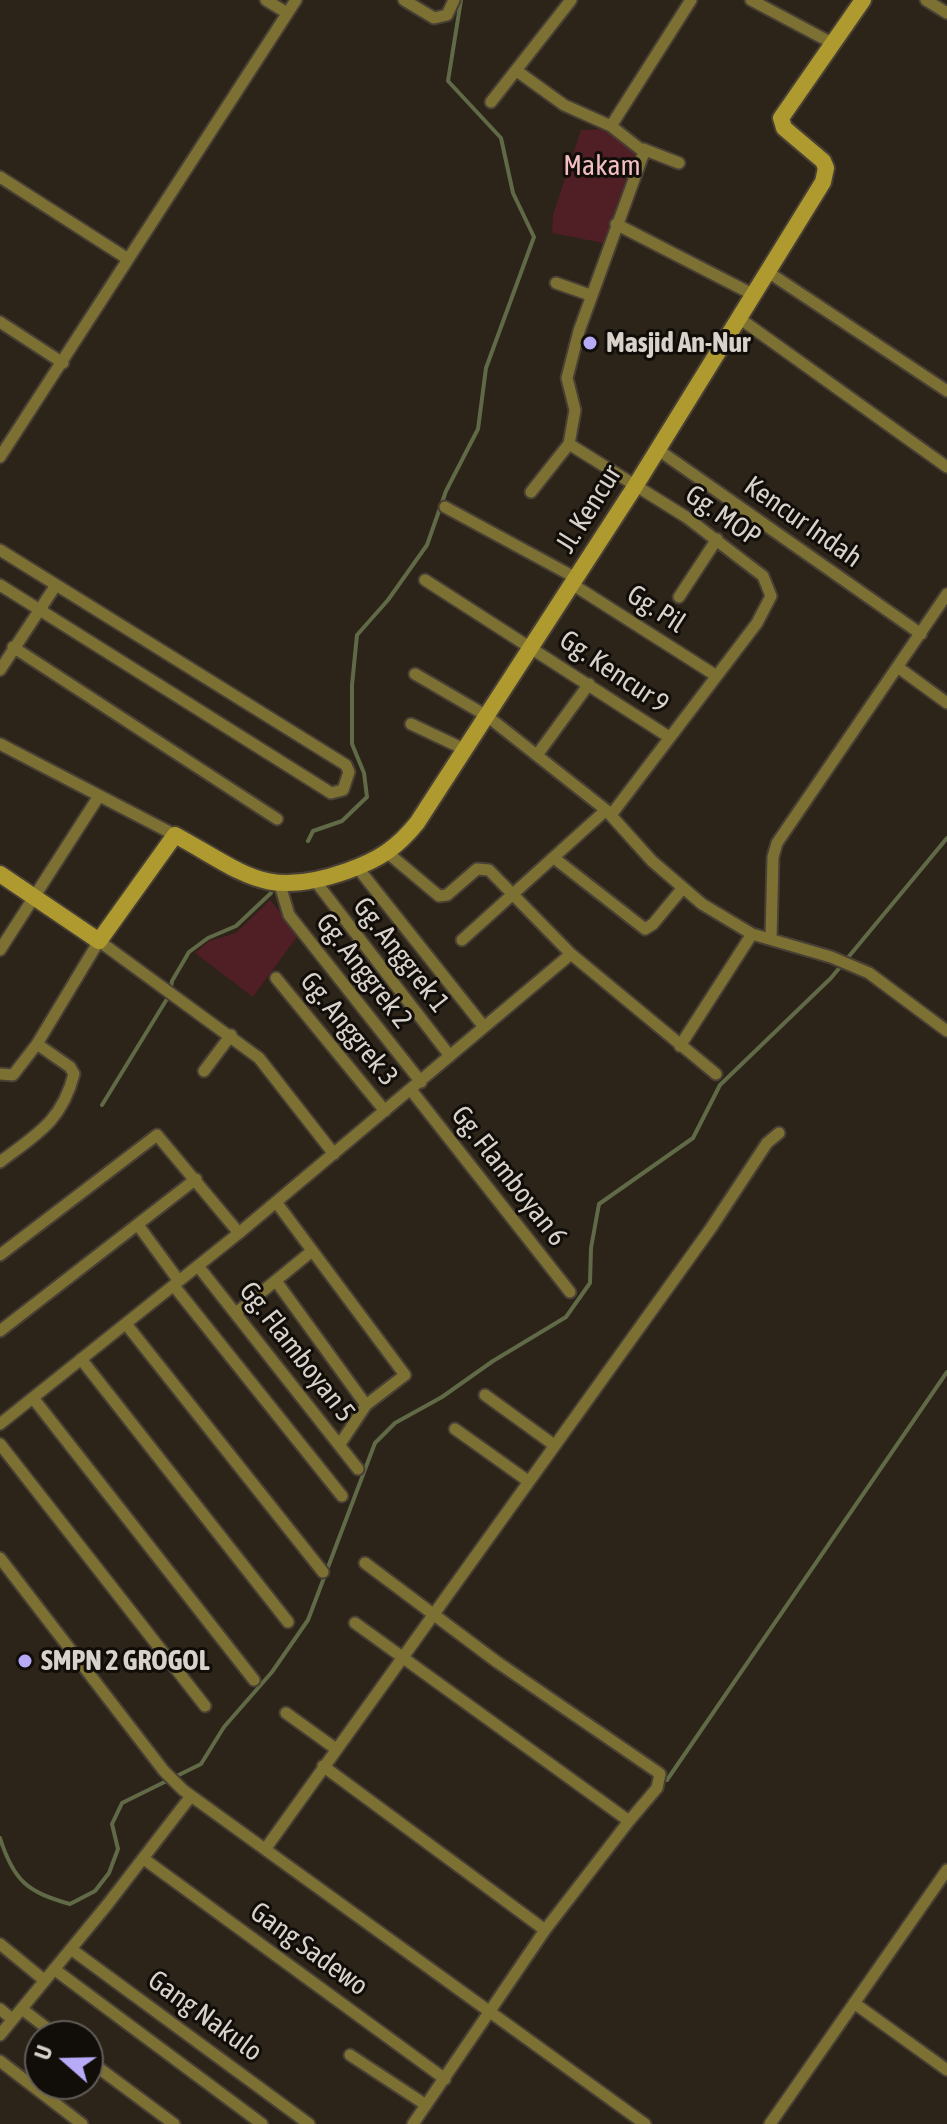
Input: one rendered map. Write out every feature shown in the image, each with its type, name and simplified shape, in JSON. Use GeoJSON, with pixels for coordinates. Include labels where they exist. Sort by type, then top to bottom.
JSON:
{"type":"FeatureCollection","features":[{"type":"Feature","properties":{"kind":"street"},"geometry":{"type":"LineString","coordinates":[[266,0],[287,13]]}},
{"type":"Feature","properties":{"kind":"street"},"geometry":{"type":"LineString","coordinates":[[0,457],[296,0]]}},
{"type":"Feature","properties":{"kind":"street"},"geometry":{"type":"LineString","coordinates":[[404,0],[430,16],[440,18],[447,15],[454,0]]}},
{"type":"Feature","properties":{"kind":"street"},"geometry":{"type":"LineString","coordinates":[[491,102],[571,0]]}},
{"type":"Feature","properties":{"kind":"street"},"geometry":{"type":"LineString","coordinates":[[611,126],[691,0]]}},
{"type":"Feature","properties":{"kind":"street"},"geometry":{"type":"LineString","coordinates":[[751,0],[832,43]]}},
{"type":"Feature","properties":{"kind":"street","name":"Jl. Kencur"},"geometry":{"type":"LineString","coordinates":[[175,835],[257,879],[280,885],[316,882],[389,854],[417,823],[634,488],[826,172],[823,161],[784,128],[781,118],[863,0]]}},
{"type":"Feature","properties":{"kind":"street"},"geometry":{"type":"LineString","coordinates":[[926,0],[947,13]]}},
{"type":"Feature","properties":{"kind":"street"},"geometry":{"type":"LineString","coordinates":[[517,71],[564,105],[611,126],[643,149],[679,163]]}},
{"type":"Feature","properties":{"kind":"street"},"geometry":{"type":"LineString","coordinates":[[531,492],[569,444],[575,410],[567,378],[590,295],[643,149]]}},
{"type":"Feature","properties":{"kind":"street"},"geometry":{"type":"LineString","coordinates":[[0,177],[128,259]]}},
{"type":"Feature","properties":{"kind":"street"},"geometry":{"type":"LineString","coordinates":[[616,224],[754,295]]}},
{"type":"Feature","properties":{"kind":"street"},"geometry":{"type":"LineString","coordinates":[[768,272],[947,391]]}},
{"type":"Feature","properties":{"kind":"street"},"geometry":{"type":"LineString","coordinates":[[556,283],[590,295]]}},
{"type":"Feature","properties":{"kind":"street"},"geometry":{"type":"LineString","coordinates":[[739,318],[947,467]]}},
{"type":"Feature","properties":{"kind":"street"},"geometry":{"type":"LineString","coordinates":[[0,322],[63,363]]}},
{"type":"Feature","properties":{"kind":"street","name":"Gg. MOP"},"geometry":{"type":"LineString","coordinates":[[569,444],[717,539],[763,576],[771,596],[757,623],[715,675]]}},
{"type":"Feature","properties":{"kind":"street","name":"Kencur Indah"},"geometry":{"type":"LineString","coordinates":[[657,449],[921,634]]}},
{"type":"Feature","properties":{"kind":"street","name":"Gg. Pil"},"geometry":{"type":"LineString","coordinates":[[445,507],[574,581],[715,675]]}},
{"type":"Feature","properties":{"kind":"street"},"geometry":{"type":"LineString","coordinates":[[679,597],[717,539]]}},
{"type":"Feature","properties":{"kind":"street"},"geometry":{"type":"LineString","coordinates":[[0,550],[346,765],[349,772],[343,790],[331,793],[0,585]]}},
{"type":"Feature","properties":{"kind":"street","name":"Gg. Kencur 9"},"geometry":{"type":"LineString","coordinates":[[425,580],[533,646],[669,737]]}},
{"type":"Feature","properties":{"kind":"street"},"geometry":{"type":"LineString","coordinates":[[0,670],[7,652],[56,585]]}},
{"type":"Feature","properties":{"kind":"street"},"geometry":{"type":"LineString","coordinates":[[771,939],[773,857],[777,843],[947,594]]}},
{"type":"Feature","properties":{"kind":"street"},"geometry":{"type":"LineString","coordinates":[[7,652],[277,819]]}},
{"type":"Feature","properties":{"kind":"street"},"geometry":{"type":"LineString","coordinates":[[899,668],[947,703]]}},
{"type":"Feature","properties":{"kind":"street"},"geometry":{"type":"LineString","coordinates":[[415,674],[487,716],[537,755],[608,813],[682,889],[752,934],[831,957],[882,982],[947,1031]]}},
{"type":"Feature","properties":{"kind":"street"},"geometry":{"type":"LineString","coordinates":[[462,940],[608,813],[715,675]]}},
{"type":"Feature","properties":{"kind":"street"},"geometry":{"type":"LineString","coordinates":[[537,755],[589,684]]}},
{"type":"Feature","properties":{"kind":"street"},"geometry":{"type":"LineString","coordinates":[[411,724],[466,750]]}},
{"type":"Feature","properties":{"kind":"street"},"geometry":{"type":"LineString","coordinates":[[0,744],[175,835],[99,941],[37,1044],[13,1075],[0,1074]]}},
{"type":"Feature","properties":{"kind":"street"},"geometry":{"type":"LineString","coordinates":[[0,950],[99,796]]}},
{"type":"Feature","properties":{"kind":"street"},"geometry":{"type":"LineString","coordinates":[[389,854],[439,896],[447,895],[482,867],[489,870],[571,954],[716,1074]]}},
{"type":"Feature","properties":{"kind":"street"},"geometry":{"type":"LineString","coordinates":[[554,858],[645,929],[653,924],[682,889]]}},
{"type":"Feature","properties":{"kind":"street"},"geometry":{"type":"LineString","coordinates":[[357,867],[484,1027]]}},
{"type":"Feature","properties":{"kind":"street"},"geometry":{"type":"LineString","coordinates":[[0,874],[231,1035],[268,1068],[334,1154]]}},
{"type":"Feature","properties":{"kind":"street","name":"Gg. Anggrek 1"},"geometry":{"type":"LineString","coordinates":[[316,882],[450,1056]]}},
{"type":"Feature","properties":{"kind":"street","name":"Gg. Anggrek 2"},"geometry":{"type":"LineString","coordinates":[[280,885],[289,915],[416,1086]]}},
{"type":"Feature","properties":{"kind":"street"},"geometry":{"type":"LineString","coordinates":[[680,1046],[752,934]]}},
{"type":"Feature","properties":{"kind":"street"},"geometry":{"type":"LineString","coordinates":[[0,1424],[239,1233],[571,954]]}},
{"type":"Feature","properties":{"kind":"street","name":"Gg. Anggrek 3"},"geometry":{"type":"LineString","coordinates":[[276,978],[385,1111]]}},
{"type":"Feature","properties":{"kind":"street"},"geometry":{"type":"LineString","coordinates":[[204,1071],[231,1035]]}},
{"type":"Feature","properties":{"kind":"street"},"geometry":{"type":"LineString","coordinates":[[0,1162],[50,1124],[67,1101],[74,1074],[70,1067],[37,1044]]}},
{"type":"Feature","properties":{"kind":"street","name":"Gg. Flamboyan 6"},"geometry":{"type":"LineString","coordinates":[[416,1086],[570,1292]]}},
{"type":"Feature","properties":{"kind":"street"},"geometry":{"type":"LineString","coordinates":[[266,1848],[711,1228],[767,1143],[779,1133]]}},
{"type":"Feature","properties":{"kind":"street"},"geometry":{"type":"LineString","coordinates":[[0,1255],[157,1135],[239,1233]]}},
{"type":"Feature","properties":{"kind":"street"},"geometry":{"type":"LineString","coordinates":[[0,1331],[196,1179]]}},
{"type":"Feature","properties":{"kind":"street"},"geometry":{"type":"LineString","coordinates":[[276,1202],[405,1375],[366,1405],[340,1444]]}},
{"type":"Feature","properties":{"kind":"street"},"geometry":{"type":"LineString","coordinates":[[138,1225],[176,1284],[342,1496]]}},
{"type":"Feature","properties":{"kind":"street"},"geometry":{"type":"LineString","coordinates":[[236,1313],[312,1251]]}},
{"type":"Feature","properties":{"kind":"street","name":"Gg. Flamboyan 5"},"geometry":{"type":"LineString","coordinates":[[198,1266],[358,1469]]}},
{"type":"Feature","properties":{"kind":"street"},"geometry":{"type":"LineString","coordinates":[[276,1281],[366,1405]]}},
{"type":"Feature","properties":{"kind":"street"},"geometry":{"type":"LineString","coordinates":[[126,1324],[323,1572]]}},
{"type":"Feature","properties":{"kind":"street"},"geometry":{"type":"LineString","coordinates":[[81,1359],[288,1622]]}},
{"type":"Feature","properties":{"kind":"street"},"geometry":{"type":"LineString","coordinates":[[485,1395],[554,1445]]}},
{"type":"Feature","properties":{"kind":"street"},"geometry":{"type":"LineString","coordinates":[[33,1398],[141,1531],[254,1680]]}},
{"type":"Feature","properties":{"kind":"street"},"geometry":{"type":"LineString","coordinates":[[455,1429],[528,1481]]}},
{"type":"Feature","properties":{"kind":"street"},"geometry":{"type":"LineString","coordinates":[[0,1444],[205,1706]]}},
{"type":"Feature","properties":{"kind":"street"},"geometry":{"type":"LineString","coordinates":[[0,1558],[172,1780],[645,2124]]}},
{"type":"Feature","properties":{"kind":"street"},"geometry":{"type":"LineString","coordinates":[[365,1563],[660,1774],[657,1788],[545,1930],[413,2124]]}},
{"type":"Feature","properties":{"kind":"street"},"geometry":{"type":"LineString","coordinates":[[355,1623],[629,1821]]}},
{"type":"Feature","properties":{"kind":"street"},"geometry":{"type":"LineString","coordinates":[[286,1713],[336,1749]]}},
{"type":"Feature","properties":{"kind":"street"},"geometry":{"type":"LineString","coordinates":[[323,1766],[545,1930]]}},
{"type":"Feature","properties":{"kind":"street"},"geometry":{"type":"LineString","coordinates":[[0,2035],[144,1859],[187,1793]]}},
{"type":"Feature","properties":{"kind":"street","name":"Gang Sadewo"},"geometry":{"type":"LineString","coordinates":[[144,1859],[445,2079]]}},
{"type":"Feature","properties":{"kind":"street"},"geometry":{"type":"LineString","coordinates":[[770,2124],[947,1870]]}},
{"type":"Feature","properties":{"kind":"street"},"geometry":{"type":"LineString","coordinates":[[0,1944],[44,1980]]}},
{"type":"Feature","properties":{"kind":"street","name":"Gang Nakulo"},"geometry":{"type":"LineString","coordinates":[[71,1949],[309,2124]]}},
{"type":"Feature","properties":{"kind":"street"},"geometry":{"type":"LineString","coordinates":[[54,1969],[262,2124]]}},
{"type":"Feature","properties":{"kind":"street"},"geometry":{"type":"LineString","coordinates":[[854,2003],[947,2070]]}},
{"type":"Feature","properties":{"kind":"street"},"geometry":{"type":"LineString","coordinates":[[0,2009],[12,2019]]}},
{"type":"Feature","properties":{"kind":"street"},"geometry":{"type":"LineString","coordinates":[[22,2009],[36,2020]]}},
{"type":"Feature","properties":{"kind":"street"},"geometry":{"type":"LineString","coordinates":[[350,2055],[426,2105]]}},
{"type":"Feature","properties":{"kind":"street"},"geometry":{"type":"LineString","coordinates":[[0,2061],[82,2124]]}},
{"type":"Feature","properties":{"kind":"street"},"geometry":{"type":"LineString","coordinates":[[104,2072],[174,2124]]}},
{"type":"Feature","properties":{"kind":"green space","name":"Makam"},"geometry":{"type":"Polygon","coordinates":[[[605,129],[640,153],[603,243],[552,233],[553,215],[581,130],[605,129]]]}},
{"type":"Feature","properties":{"kind":"green space"},"geometry":{"type":"Polygon","coordinates":[[[270,900],[299,934],[253,997],[195,953],[209,941],[236,933],[270,900]]]}},
{"type":"Feature","properties":{"kind":"waterway"},"geometry":{"type":"LineString","coordinates":[[308,841],[313,831],[342,821],[367,797],[364,773],[352,744],[352,685],[357,635],[388,600],[427,545],[446,491],[478,429],[486,368],[534,237],[513,193],[501,138],[448,81],[461,0]]}},
{"type":"Feature","properties":{"kind":"waterway"},"geometry":{"type":"LineString","coordinates":[[0,1838],[17,1875],[43,1895],[70,1904],[95,1891],[109,1873],[118,1849],[112,1824],[122,1803],[201,1764],[224,1727],[272,1672],[308,1620],[375,1443],[395,1423],[442,1397],[493,1361],[566,1317],[590,1283],[591,1248],[599,1204],[693,1138],[720,1085],[831,978],[947,838]]}},
{"type":"Feature","properties":{"kind":"waterway"},"geometry":{"type":"LineString","coordinates":[[102,1105],[170,994],[172,981],[189,952],[208,938],[236,926],[271,893]]}},
{"type":"Feature","properties":{"kind":"waterway"},"geometry":{"type":"LineString","coordinates":[[667,1780],[947,1372]]}},
{"type":"Feature","properties":{"kind":"place","name":"Masjid An-Nur"},"geometry":{"type":"Point","coordinates":[590,343]}},
{"type":"Feature","properties":{"kind":"place","name":"SMPN 2 GROGOL"},"geometry":{"type":"Point","coordinates":[25,1661]}}]}
